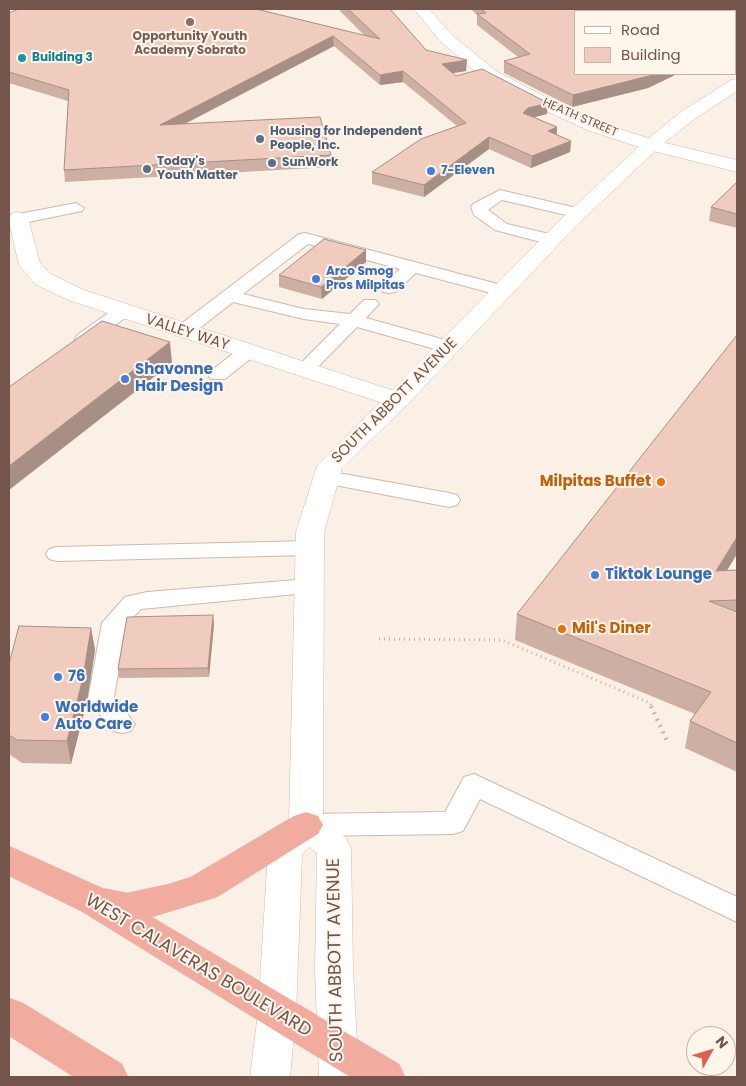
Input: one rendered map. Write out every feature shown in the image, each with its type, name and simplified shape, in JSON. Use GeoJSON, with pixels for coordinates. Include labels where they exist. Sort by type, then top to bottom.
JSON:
{"type":"FeatureCollection","features":[{"type":"Feature","properties":{"kind":"highway"},"geometry":{"type":"LineString","coordinates":[[94,901],[127,908],[170,899],[204,887],[306,824]]}},
{"type":"Feature","properties":{"kind":"highway","name":"WEST CALAVERAS BOULEVARD"},"geometry":{"type":"LineString","coordinates":[[9,860],[94,901],[277,1013],[339,1063],[384,1077]]}},
{"type":"Feature","properties":{"kind":"highway"},"geometry":{"type":"LineString","coordinates":[[9,1015],[108,1077]]}},
{"type":"Feature","properties":{"kind":"street","name":"HEATH STREET"},"geometry":{"type":"LineString","coordinates":[[421,9],[446,38],[490,75],[543,103],[596,127],[651,145],[737,166]]}},
{"type":"Feature","properties":{"kind":"street","name":"SOUTH ABBOTT AVENUE"},"geometry":{"type":"LineString","coordinates":[[339,1063],[334,970],[334,848],[306,824],[310,532],[330,466],[398,400],[579,213],[651,145],[687,116],[737,84]]}},
{"type":"Feature","properties":{"kind":"street","name":"VALLEY WAY"},"geometry":{"type":"LineString","coordinates":[[12,215],[30,265],[42,279],[76,295],[123,311],[398,400]]}},
{"type":"Feature","properties":{"kind":"street"},"geometry":{"type":"LineString","coordinates":[[270,1077],[277,1013],[285,852],[306,824]]}},
{"type":"Feature","properties":{"kind":"lane"},"geometry":{"type":"LineString","coordinates":[[552,240],[501,227],[480,212],[479,207],[500,195],[579,213]]}},
{"type":"Feature","properties":{"kind":"lane"},"geometry":{"type":"LineString","coordinates":[[12,215],[76,208]]}},
{"type":"Feature","properties":{"kind":"lane"},"geometry":{"type":"LineString","coordinates":[[184,331],[305,238],[503,291]]}},
{"type":"Feature","properties":{"kind":"lane"},"geometry":{"type":"LineString","coordinates":[[388,288],[412,267]]}},
{"type":"Feature","properties":{"kind":"lane"},"geometry":{"type":"LineString","coordinates":[[230,296],[304,314],[353,320],[449,347]]}},
{"type":"Feature","properties":{"kind":"lane"},"geometry":{"type":"LineString","coordinates":[[304,370],[370,304]]}},
{"type":"Feature","properties":{"kind":"lane"},"geometry":{"type":"LineString","coordinates":[[72,348],[123,311]]}},
{"type":"Feature","properties":{"kind":"lane"},"geometry":{"type":"LineString","coordinates":[[218,374],[247,352]]}},
{"type":"Feature","properties":{"kind":"lane"},"geometry":{"type":"LineString","coordinates":[[327,477],[449,500]]}},
{"type":"Feature","properties":{"kind":"lane"},"geometry":{"type":"LineString","coordinates":[[57,554],[310,548]]}},
{"type":"Feature","properties":{"kind":"lane"},"geometry":{"type":"LineString","coordinates":[[122,724],[101,699],[114,622],[133,603],[147,600],[309,587]]}},
{"type":"Feature","properties":{"kind":"lane"},"geometry":{"type":"LineString","coordinates":[[306,824],[453,823],[474,784],[737,910]]}},
{"type":"Feature","properties":{"kind":"path"},"geometry":{"type":"LineString","coordinates":[[379,639],[502,640],[650,703],[667,741]]}},
{"type":"Feature","properties":{"kind":"building"},"geometry":{"type":"Polygon","coordinates":[[[19,9],[256,9],[380,39],[348,9],[390,9],[426,50],[467,60],[442,64],[456,76],[482,69],[548,103],[528,108],[523,113],[557,127],[548,131],[571,141],[532,156],[489,137],[424,185],[372,172],[421,139],[466,123],[403,71],[380,75],[333,36],[160,125],[320,117],[331,155],[64,170],[69,90],[9,72],[9,13],[19,9]]]}},
{"type":"Feature","properties":{"kind":"building"},"geometry":{"type":"Polygon","coordinates":[[[482,9],[737,9],[737,27],[736,10],[574,10],[574,75],[652,75],[573,95],[504,61],[530,54],[477,14],[486,13],[482,9]]]}},
{"type":"Feature","properties":{"kind":"building"},"geometry":{"type":"Polygon","coordinates":[[[737,182],[737,214],[711,207],[737,182]]]}},
{"type":"Feature","properties":{"kind":"building"},"geometry":{"type":"Polygon","coordinates":[[[324,239],[366,250],[321,287],[279,275],[324,239]]]}},
{"type":"Feature","properties":{"kind":"building"},"geometry":{"type":"Polygon","coordinates":[[[102,321],[170,342],[9,466],[9,387],[102,321]]]}},
{"type":"Feature","properties":{"kind":"building"},"geometry":{"type":"Polygon","coordinates":[[[737,335],[737,537],[716,571],[737,570],[737,600],[709,601],[737,612],[737,743],[690,721],[711,692],[517,614],[737,335]]]}},
{"type":"Feature","properties":{"kind":"building"},"geometry":{"type":"Polygon","coordinates":[[[213,615],[208,668],[118,669],[127,617],[213,615]]]}},
{"type":"Feature","properties":{"kind":"building"},"geometry":{"type":"Polygon","coordinates":[[[19,626],[91,628],[83,678],[67,741],[17,740],[9,735],[9,664],[19,626]]]}},
{"type":"Feature","properties":{"kind":"place","name":"Opportunity Youth Academy Sobrato"},"geometry":{"type":"Point","coordinates":[190,22]}},
{"type":"Feature","properties":{"kind":"place","name":"Building 3"},"geometry":{"type":"Point","coordinates":[22,58]}},
{"type":"Feature","properties":{"kind":"place","name":"Housing for Independent People, Inc."},"geometry":{"type":"Point","coordinates":[260,139]}},
{"type":"Feature","properties":{"kind":"place","name":"SunWork"},"geometry":{"type":"Point","coordinates":[272,163]}},
{"type":"Feature","properties":{"kind":"place","name":"Today's Youth Matter"},"geometry":{"type":"Point","coordinates":[147,169]}},
{"type":"Feature","properties":{"kind":"place","name":"7-Eleven"},"geometry":{"type":"Point","coordinates":[431,171]}},
{"type":"Feature","properties":{"kind":"place","name":"Arco Smog Pros Milpitas"},"geometry":{"type":"Point","coordinates":[316,279]}},
{"type":"Feature","properties":{"kind":"place","name":"Shavonne Hair Design"},"geometry":{"type":"Point","coordinates":[125,379]}},
{"type":"Feature","properties":{"kind":"place","name":"Milpitas Buffet"},"geometry":{"type":"Point","coordinates":[661,482]}},
{"type":"Feature","properties":{"kind":"place","name":"Tiktok Lounge"},"geometry":{"type":"Point","coordinates":[595,575]}},
{"type":"Feature","properties":{"kind":"place","name":"Mil's Diner"},"geometry":{"type":"Point","coordinates":[562,629]}},
{"type":"Feature","properties":{"kind":"place","name":"76"},"geometry":{"type":"Point","coordinates":[58,677]}},
{"type":"Feature","properties":{"kind":"place","name":"Worldwide Auto Care"},"geometry":{"type":"Point","coordinates":[45,717]}}]}
